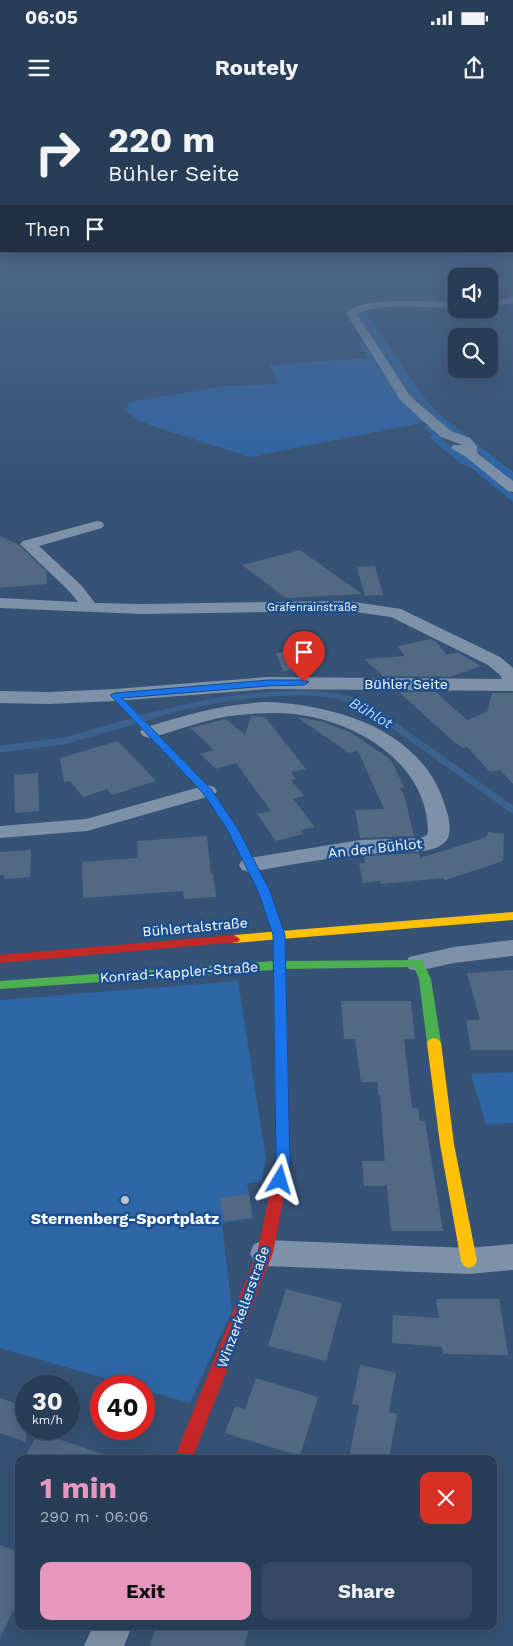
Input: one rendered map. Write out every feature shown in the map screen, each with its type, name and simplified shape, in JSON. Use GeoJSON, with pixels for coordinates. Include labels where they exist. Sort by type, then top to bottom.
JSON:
{"type":"FeatureCollection","features":[{"type":"Feature","properties":{"kind":"street"},"geometry":{"type":"LineString","coordinates":[[366,337],[405,398],[446,434],[447,441],[471,454],[513,488]]}},
{"type":"Feature","properties":{"kind":"street"},"geometry":{"type":"LineString","coordinates":[[89,606],[76,590],[28,544],[97,525]]}},
{"type":"Feature","properties":{"kind":"street","name":"Grafenrainstraße"},"geometry":{"type":"LineString","coordinates":[[0,603],[38,606],[204,608],[328,605],[368,608],[395,613],[494,661],[508,673],[513,685]]}},
{"type":"Feature","properties":{"kind":"street","name":"Bühler Seite"},"geometry":{"type":"LineString","coordinates":[[0,698],[115,695],[268,683],[513,685]]}},
{"type":"Feature","properties":{"kind":"street","name":"Winzerkellerstraße"},"geometry":{"type":"LineString","coordinates":[[115,695],[207,791],[233,829],[264,891],[279,935],[283,1164],[265,1254],[185,1455]]}},
{"type":"Feature","properties":{"kind":"street","name":"An der Bühlot"},"geometry":{"type":"LineString","coordinates":[[147,729],[230,710],[266,708],[325,714],[349,720],[383,738],[410,762],[425,780],[432,796],[440,831],[437,838],[425,844],[360,847],[250,865]]}},
{"type":"Feature","properties":{"kind":"street"},"geometry":{"type":"LineString","coordinates":[[0,832],[87,825],[207,791]]}},
{"type":"Feature","properties":{"kind":"street","name":"Bühlertalstraße"},"geometry":{"type":"LineString","coordinates":[[0,959],[513,916]]}},
{"type":"Feature","properties":{"kind":"street","name":"Konrad-Kappler-Straße"},"geometry":{"type":"LineString","coordinates":[[0,985],[279,965],[418,963],[454,955],[513,948]]}},
{"type":"Feature","properties":{"kind":"street"},"geometry":{"type":"LineString","coordinates":[[418,963],[425,979],[447,1144],[469,1261]]}},
{"type":"Feature","properties":{"kind":"street"},"geometry":{"type":"LineString","coordinates":[[265,1254],[469,1261],[513,1257]]}},
{"type":"Feature","properties":{"kind":"street"},"geometry":{"type":"LineString","coordinates":[[104,1646],[111,1630]]}},
{"type":"Feature","properties":{"kind":"shaded area"},"geometry":{"type":"Polygon","coordinates":[[[371,337],[383,337],[416,387],[436,412],[513,472],[513,482],[410,397],[371,337]]]}},
{"type":"Feature","properties":{"kind":"shaded area"},"geometry":{"type":"Polygon","coordinates":[[[358,342],[364,343],[400,399],[426,422],[250,457],[158,428],[140,421],[126,412],[129,402],[225,386],[278,384],[269,365],[368,358],[358,342]]]}},
{"type":"Feature","properties":{"kind":"shaded area"},"geometry":{"type":"Polygon","coordinates":[[[424,426],[430,426],[444,441],[483,467],[513,494],[513,502],[469,466],[460,463],[428,436],[433,436],[424,426]]]}},
{"type":"Feature","properties":{"kind":"shaded area","name":"Sternenberg-Sportplatz"},"geometry":{"type":"Polygon","coordinates":[[[238,981],[266,1159],[261,1182],[247,1183],[253,1218],[222,1223],[232,1311],[190,1403],[155,1393],[155,1375],[93,1375],[0,1348],[0,1000],[238,981]]]}},
{"type":"Feature","properties":{"kind":"shaded area"},"geometry":{"type":"Polygon","coordinates":[[[513,1072],[513,1123],[486,1125],[471,1074],[513,1072]]]}},
{"type":"Feature","properties":{"kind":"building"},"geometry":{"type":"Polygon","coordinates":[[[0,536],[19,545],[46,571],[47,584],[0,588],[0,536]]]}},
{"type":"Feature","properties":{"kind":"building"},"geometry":{"type":"Polygon","coordinates":[[[300,550],[362,594],[286,598],[242,565],[300,550]]]}},
{"type":"Feature","properties":{"kind":"building"},"geometry":{"type":"Polygon","coordinates":[[[375,566],[383,595],[365,596],[357,567],[375,566]]]}},
{"type":"Feature","properties":{"kind":"building"},"geometry":{"type":"Polygon","coordinates":[[[431,639],[447,655],[457,652],[481,666],[450,677],[383,676],[364,659],[405,656],[397,646],[431,639]]]}},
{"type":"Feature","properties":{"kind":"building"},"geometry":{"type":"Polygon","coordinates":[[[295,651],[303,669],[283,671],[276,653],[295,651]]]}},
{"type":"Feature","properties":{"kind":"building"},"geometry":{"type":"Polygon","coordinates":[[[399,692],[436,692],[467,720],[487,712],[492,693],[513,693],[513,784],[500,770],[490,772],[467,747],[463,748],[454,742],[399,692]]]}},
{"type":"Feature","properties":{"kind":"building"},"geometry":{"type":"Polygon","coordinates":[[[251,716],[265,717],[306,769],[291,772],[296,779],[291,780],[304,796],[293,799],[315,827],[301,830],[303,834],[276,841],[257,814],[271,811],[236,763],[216,769],[200,754],[214,750],[190,728],[226,719],[245,735],[251,716]]]}},
{"type":"Feature","properties":{"kind":"building"},"geometry":{"type":"Polygon","coordinates":[[[297,717],[320,721],[350,732],[390,759],[405,788],[400,788],[405,798],[414,836],[360,838],[355,810],[384,809],[358,751],[349,753],[297,717]]]}},
{"type":"Feature","properties":{"kind":"building"},"geometry":{"type":"Polygon","coordinates":[[[118,741],[156,781],[112,795],[107,789],[83,797],[70,781],[64,782],[60,758],[118,741]]]}},
{"type":"Feature","properties":{"kind":"building"},"geometry":{"type":"Polygon","coordinates":[[[38,773],[39,811],[15,813],[14,775],[38,773]]]}},
{"type":"Feature","properties":{"kind":"building"},"geometry":{"type":"Polygon","coordinates":[[[488,832],[504,834],[503,861],[445,880],[443,878],[381,884],[380,881],[363,883],[359,863],[365,863],[364,856],[419,853],[420,858],[487,837],[488,832]]]}},
{"type":"Feature","properties":{"kind":"building"},"geometry":{"type":"Polygon","coordinates":[[[207,836],[211,874],[213,874],[216,897],[184,899],[183,891],[83,898],[82,862],[138,858],[137,841],[207,836]]]}},
{"type":"Feature","properties":{"kind":"building"},"geometry":{"type":"Polygon","coordinates":[[[31,850],[30,877],[4,879],[4,875],[0,875],[0,852],[31,850]]]}},
{"type":"Feature","properties":{"kind":"building"},"geometry":{"type":"Polygon","coordinates":[[[513,970],[513,1050],[471,1050],[466,1020],[480,1020],[467,973],[513,970]]]}},
{"type":"Feature","properties":{"kind":"building"},"geometry":{"type":"Polygon","coordinates":[[[341,1001],[411,1001],[415,1039],[404,1039],[412,1108],[418,1108],[420,1121],[425,1121],[443,1231],[391,1231],[387,1186],[364,1186],[362,1161],[385,1161],[380,1095],[378,1095],[378,1082],[361,1082],[355,1039],[344,1039],[341,1001]]]}},
{"type":"Feature","properties":{"kind":"building"},"geometry":{"type":"Polygon","coordinates":[[[249,1194],[252,1218],[224,1221],[220,1198],[249,1194]]]}},
{"type":"Feature","properties":{"kind":"building"},"geometry":{"type":"Polygon","coordinates":[[[286,1289],[342,1303],[326,1361],[268,1346],[286,1289]]]}},
{"type":"Feature","properties":{"kind":"building"},"geometry":{"type":"Polygon","coordinates":[[[436,1299],[499,1299],[508,1355],[443,1354],[442,1347],[392,1343],[393,1315],[439,1318],[436,1299]]]}},
{"type":"Feature","properties":{"kind":"building"},"geometry":{"type":"Polygon","coordinates":[[[360,1365],[396,1373],[389,1412],[397,1414],[390,1455],[350,1455],[359,1405],[352,1404],[360,1365]]]}},
{"type":"Feature","properties":{"kind":"building"},"geometry":{"type":"Polygon","coordinates":[[[256,1378],[318,1397],[300,1455],[225,1433],[235,1406],[245,1409],[256,1378]]]}},
{"type":"Feature","properties":{"kind":"building"},"geometry":{"type":"Polygon","coordinates":[[[0,1398],[15,1403],[15,1438],[0,1433],[0,1398]]]}},
{"type":"Feature","properties":{"kind":"building"},"geometry":{"type":"Polygon","coordinates":[[[34,1440],[61,1440],[105,1455],[26,1455],[34,1440]]]}},
{"type":"Feature","properties":{"kind":"building"},"geometry":{"type":"Polygon","coordinates":[[[0,1545],[15,1551],[15,1607],[0,1638],[0,1545]]]}},
{"type":"Feature","properties":{"kind":"building"},"geometry":{"type":"Polygon","coordinates":[[[155,1630],[249,1630],[244,1646],[150,1646],[155,1630]]]}},
{"type":"Feature","properties":{"kind":"waterway"},"geometry":{"type":"LineString","coordinates":[[375,337],[404,381]]}},
{"type":"Feature","properties":{"kind":"waterway"},"geometry":{"type":"LineString","coordinates":[[403,380],[416,399],[435,417]]}},
{"type":"Feature","properties":{"kind":"waterway","name":"Bühlot"},"geometry":{"type":"LineString","coordinates":[[153,715],[198,704],[249,696],[301,693],[325,694],[350,699],[364,705],[379,715]]}},
{"type":"Feature","properties":{"kind":"waterway","name":"Bühlot"},"geometry":{"type":"LineString","coordinates":[[0,749],[64,741],[158,714]]}},
{"type":"Feature","properties":{"kind":"waterway","name":"Bühlot"},"geometry":{"type":"LineString","coordinates":[[378,714],[513,810]]}},
{"type":"Feature","properties":{"kind":"traffic: fast"},"geometry":{"type":"LineString","coordinates":[[115,695],[207,791],[233,829],[264,891],[279,935],[282,1105]]}},
{"type":"Feature","properties":{"kind":"traffic: fast"},"geometry":{"type":"LineString","coordinates":[[0,985],[279,965],[418,963],[425,979],[434,1043]]}},
{"type":"Feature","properties":{"kind":"traffic: slow"},"geometry":{"type":"LineString","coordinates":[[234,939],[513,916]]}},
{"type":"Feature","properties":{"kind":"traffic: slow"},"geometry":{"type":"LineString","coordinates":[[434,1043],[447,1144],[469,1261]]}},
{"type":"Feature","properties":{"kind":"traffic: jam"},"geometry":{"type":"LineString","coordinates":[[0,959],[234,939]]}},
{"type":"Feature","properties":{"kind":"traffic: jam"},"geometry":{"type":"LineString","coordinates":[[185,1455],[265,1253],[283,1164],[282,1105]]}},
{"type":"Feature","properties":{"kind":"place","name":"Sternenberg-Sportplatz"},"geometry":{"type":"Point","coordinates":[125,1200]}},
{"type":"Feature","properties":{"kind":"route"},"geometry":{"type":"LineString","coordinates":[[280,1180],[283,1164],[279,935],[264,891],[233,829],[207,791],[115,695],[304,682]]}}]}
